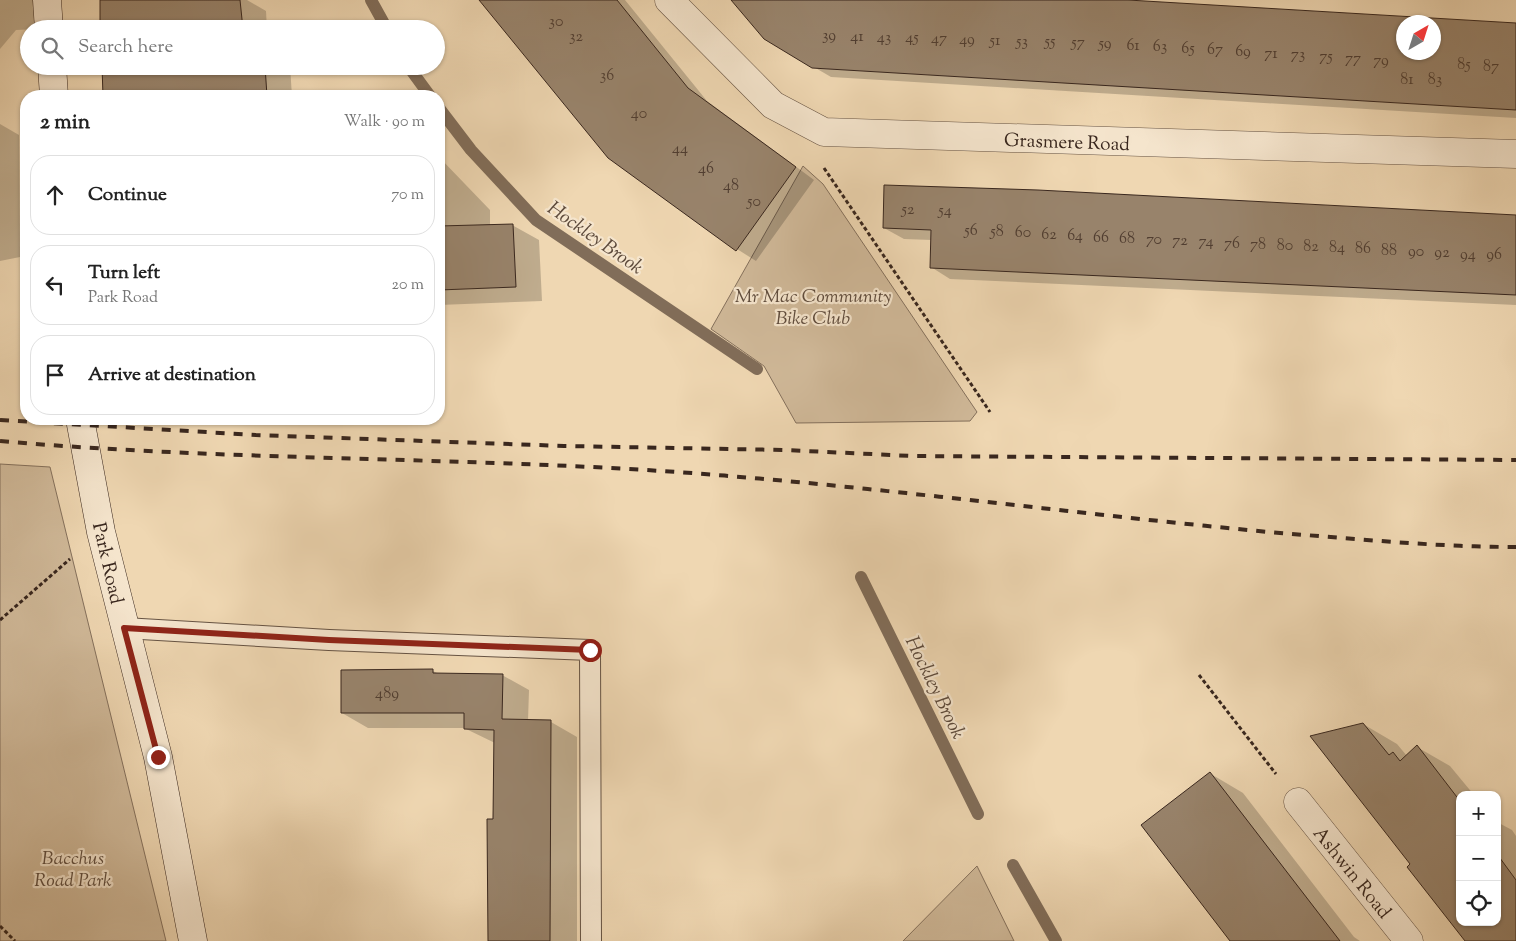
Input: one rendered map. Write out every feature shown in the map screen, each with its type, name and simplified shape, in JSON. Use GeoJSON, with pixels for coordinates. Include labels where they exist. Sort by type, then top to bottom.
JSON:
{"type":"FeatureCollection","features":[{"type":"Feature","properties":{"kind":"street"},"geometry":{"type":"LineString","coordinates":[[47,0],[48,20]]}},
{"type":"Feature","properties":{"kind":"street","name":"Grasmere Road"},"geometry":{"type":"LineString","coordinates":[[669,0],[773,105],[824,132],[1516,154]]}},
{"type":"Feature","properties":{"kind":"street"},"geometry":{"type":"LineString","coordinates":[[53,75],[54,90]]}},
{"type":"Feature","properties":{"kind":"street","name":"Park Road"},"geometry":{"type":"LineString","coordinates":[[81,425],[101,532],[158,757],[192,941]]}},
{"type":"Feature","properties":{"kind":"street","name":"Ashwin Road"},"geometry":{"type":"LineString","coordinates":[[1298,802],[1409,941]]}},
{"type":"Feature","properties":{"kind":"lane"},"geometry":{"type":"LineString","coordinates":[[124,628],[329,640],[590,650],[591,941]]}},
{"type":"Feature","properties":{"kind":"path"},"geometry":{"type":"LineString","coordinates":[[822,165],[990,412]]}},
{"type":"Feature","properties":{"kind":"path"},"geometry":{"type":"LineString","coordinates":[[0,620],[101,532]]}},
{"type":"Feature","properties":{"kind":"path"},"geometry":{"type":"LineString","coordinates":[[1199,675],[1298,802]]}},
{"type":"Feature","properties":{"kind":"path"},"geometry":{"type":"LineString","coordinates":[[0,926],[15,941]]}},
{"type":"Feature","properties":{"kind":"green space","name":"Mr Mac Community Bike Club"},"geometry":{"type":"Polygon","coordinates":[[[803,166],[823,184],[977,412],[970,421],[796,423],[764,366],[711,329],[803,166]]]}},
{"type":"Feature","properties":{"kind":"green space","name":"Bacchus Road Park"},"geometry":{"type":"Polygon","coordinates":[[[0,464],[50,467],[166,941],[0,941],[0,464]]]}},
{"type":"Feature","properties":{"kind":"green space"},"geometry":{"type":"Polygon","coordinates":[[[977,866],[1014,941],[903,941],[977,866]]]}},
{"type":"Feature","properties":{"kind":"building"},"geometry":{"type":"Polygon","coordinates":[[[100,0],[240,0],[242,20],[100,20],[100,0]]]}},
{"type":"Feature","properties":{"kind":"building"},"geometry":{"type":"Polygon","coordinates":[[[479,0],[617,0],[688,88],[796,167],[736,251],[608,158],[479,0]]]}},
{"type":"Feature","properties":{"kind":"building"},"geometry":{"type":"Polygon","coordinates":[[[731,0],[1128,0],[1396,16],[1396,60],[1441,60],[1441,19],[1516,23],[1516,110],[812,68],[764,39],[731,0]]]}},
{"type":"Feature","properties":{"kind":"building"},"geometry":{"type":"Polygon","coordinates":[[[102,75],[266,75],[267,90],[103,90],[102,75]]]}},
{"type":"Feature","properties":{"kind":"building"},"geometry":{"type":"Polygon","coordinates":[[[884,185],[1038,190],[1516,215],[1516,295],[930,268],[931,230],[883,228],[884,185]]]}},
{"type":"Feature","properties":{"kind":"building"},"geometry":{"type":"Polygon","coordinates":[[[513,224],[516,287],[445,290],[445,226],[513,224]]]}},
{"type":"Feature","properties":{"kind":"building"},"geometry":{"type":"Polygon","coordinates":[[[433,669],[433,673],[503,674],[502,719],[551,720],[550,941],[488,941],[487,819],[493,819],[494,730],[464,729],[464,713],[341,713],[341,670],[433,669]]]}},
{"type":"Feature","properties":{"kind":"building"},"geometry":{"type":"Polygon","coordinates":[[[1363,723],[1389,755],[1393,752],[1400,761],[1417,745],[1456,796],[1456,926],[1501,926],[1501,859],[1516,880],[1516,941],[1465,941],[1407,867],[1410,864],[1310,736],[1363,723]]]}},
{"type":"Feature","properties":{"kind":"building"},"geometry":{"type":"Polygon","coordinates":[[[1210,772],[1340,941],[1230,941],[1141,825],[1210,772]]]}},
{"type":"Feature","properties":{"kind":"waterway","name":"Hockley Brook"},"geometry":{"type":"LineString","coordinates":[[371,0],[382,20]]}},
{"type":"Feature","properties":{"kind":"waterway","name":"Hockley Brook"},"geometry":{"type":"LineString","coordinates":[[415,75],[426,90]]}},
{"type":"Feature","properties":{"kind":"waterway","name":"Hockley Brook"},"geometry":{"type":"LineString","coordinates":[[445,116],[471,150],[536,220],[757,369]]}},
{"type":"Feature","properties":{"kind":"waterway","name":"Hockley Brook"},"geometry":{"type":"LineString","coordinates":[[861,577],[978,814]]}},
{"type":"Feature","properties":{"kind":"waterway","name":"Hockley Brook"},"geometry":{"type":"LineString","coordinates":[[1013,865],[1056,941]]}},
{"type":"Feature","properties":{"kind":"railway"},"geometry":{"type":"LineString","coordinates":[[0,420],[20,421]]}},
{"type":"Feature","properties":{"kind":"railway"},"geometry":{"type":"LineString","coordinates":[[85,425],[256,435],[564,446],[785,450],[912,456],[1516,460]]}},
{"type":"Feature","properties":{"kind":"railway"},"geometry":{"type":"LineString","coordinates":[[0,441],[179,453],[538,465],[717,475],[858,488],[1280,533],[1427,544],[1516,547]]}},
{"type":"Feature","properties":{"kind":"route"},"geometry":{"type":"LineString","coordinates":[[158,757],[124,628],[329,640],[590,650]]}}]}
